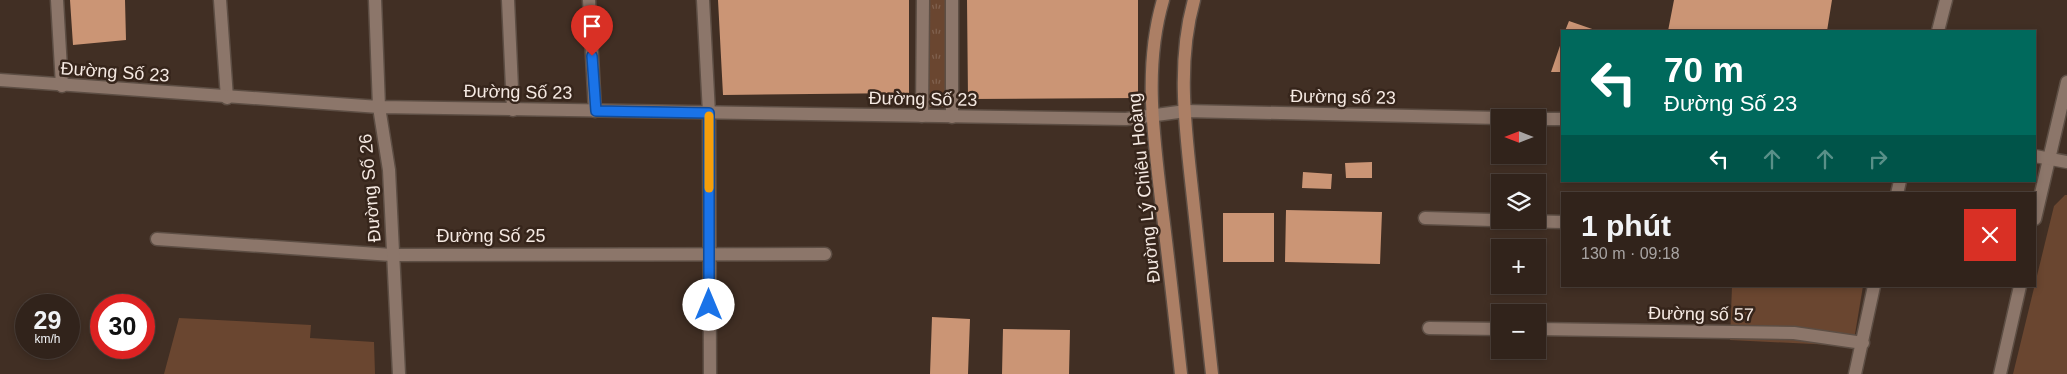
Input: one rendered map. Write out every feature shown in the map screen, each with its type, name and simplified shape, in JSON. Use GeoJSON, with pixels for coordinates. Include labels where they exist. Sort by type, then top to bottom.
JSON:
{"type":"FeatureCollection","features":[{"type":"Feature","properties":{"kind":"main road","name":"Đường Lý Chiêu Hoàng"},"geometry":{"type":"LineString","coordinates":[[1163,0],[1154,42],[1151,85],[1181,374]]}},
{"type":"Feature","properties":{"kind":"main road"},"geometry":{"type":"LineString","coordinates":[[1194,0],[1186,43],[1183,78],[1188,150],[1212,374]]}},
{"type":"Feature","properties":{"kind":"street"},"geometry":{"type":"LineString","coordinates":[[57,0],[62,86]]}},
{"type":"Feature","properties":{"kind":"street"},"geometry":{"type":"LineString","coordinates":[[220,0],[227,98]]}},
{"type":"Feature","properties":{"kind":"street","name":"Đường Số 26"},"geometry":{"type":"LineString","coordinates":[[375,0],[379,107],[389,170],[399,374]]}},
{"type":"Feature","properties":{"kind":"street"},"geometry":{"type":"LineString","coordinates":[[508,0],[513,110]]}},
{"type":"Feature","properties":{"kind":"street"},"geometry":{"type":"LineString","coordinates":[[589,0],[596,111]]}},
{"type":"Feature","properties":{"kind":"street"},"geometry":{"type":"LineString","coordinates":[[703,0],[709,113],[710,374]]}},
{"type":"Feature","properties":{"kind":"street"},"geometry":{"type":"LineString","coordinates":[[922,116],[923,0]]}},
{"type":"Feature","properties":{"kind":"street"},"geometry":{"type":"LineString","coordinates":[[952,0],[952,117]]}},
{"type":"Feature","properties":{"kind":"street"},"geometry":{"type":"LineString","coordinates":[[1938,30],[1946,0]]}},
{"type":"Feature","properties":{"kind":"street","name":"Đường Số 23"},"geometry":{"type":"LineString","coordinates":[[0,80],[227,98],[379,107],[1126,119],[1186,111]]}},
{"type":"Feature","properties":{"kind":"street"},"geometry":{"type":"LineString","coordinates":[[2036,215],[2067,82]]}},
{"type":"Feature","properties":{"kind":"street","name":"Đường số 23"},"geometry":{"type":"LineString","coordinates":[[1186,111],[1491,118]]}},
{"type":"Feature","properties":{"kind":"street"},"geometry":{"type":"LineString","coordinates":[[1546,119],[1561,119]]}},
{"type":"Feature","properties":{"kind":"street"},"geometry":{"type":"LineString","coordinates":[[2036,156],[2067,162]]}},
{"type":"Feature","properties":{"kind":"street"},"geometry":{"type":"LineString","coordinates":[[1425,218],[1561,222]]}},
{"type":"Feature","properties":{"kind":"street","name":"Đường Số 25"},"geometry":{"type":"LineString","coordinates":[[157,239],[392,255],[825,254]]}},
{"type":"Feature","properties":{"kind":"street"},"geometry":{"type":"LineString","coordinates":[[1856,374],[1874,287]]}},
{"type":"Feature","properties":{"kind":"street"},"geometry":{"type":"LineString","coordinates":[[2000,374],[2020,287]]}},
{"type":"Feature","properties":{"kind":"street"},"geometry":{"type":"LineString","coordinates":[[1429,328],[1491,329]]}},
{"type":"Feature","properties":{"kind":"street","name":"Đường số 57"},"geometry":{"type":"LineString","coordinates":[[1546,329],[1794,333],[1862,343]]}},
{"type":"Feature","properties":{"kind":"green space"},"geometry":{"type":"Polygon","coordinates":[[[928,0],[946,0],[945,107],[928,107],[928,0]]]}},
{"type":"Feature","properties":{"kind":"green space"},"geometry":{"type":"Polygon","coordinates":[[[2067,195],[2067,374],[2013,374],[2034,287],[2036,287],[2036,280],[2054,206],[2067,195]]]}},
{"type":"Feature","properties":{"kind":"green space"},"geometry":{"type":"Polygon","coordinates":[[[1732,287],[1863,287],[1853,346],[1730,340],[1732,287]]]}},
{"type":"Feature","properties":{"kind":"green space"},"geometry":{"type":"Polygon","coordinates":[[[179,318],[311,325],[310,338],[374,342],[375,374],[164,374],[179,318]]]}},
{"type":"Feature","properties":{"kind":"building"},"geometry":{"type":"Polygon","coordinates":[[[70,0],[125,0],[126,40],[73,45],[70,0]]]}},
{"type":"Feature","properties":{"kind":"building"},"geometry":{"type":"Polygon","coordinates":[[[718,0],[909,0],[909,93],[723,95],[718,0]]]}},
{"type":"Feature","properties":{"kind":"building"},"geometry":{"type":"Polygon","coordinates":[[[967,0],[1138,0],[1138,98],[968,99],[967,0]]]}},
{"type":"Feature","properties":{"kind":"building"},"geometry":{"type":"Polygon","coordinates":[[[1674,0],[1832,0],[1827,30],[1668,30],[1674,0]]]}},
{"type":"Feature","properties":{"kind":"building"},"geometry":{"type":"Polygon","coordinates":[[[1569,21],[1595,30],[1565,30],[1569,21]]]}},
{"type":"Feature","properties":{"kind":"building"},"geometry":{"type":"Polygon","coordinates":[[[1561,43],[1561,72],[1551,72],[1561,43]]]}},
{"type":"Feature","properties":{"kind":"building"},"geometry":{"type":"Polygon","coordinates":[[[1372,162],[1372,178],[1346,178],[1345,163],[1372,162]]]}},
{"type":"Feature","properties":{"kind":"building"},"geometry":{"type":"Polygon","coordinates":[[[1303,172],[1332,174],[1331,189],[1302,188],[1303,172]]]}},
{"type":"Feature","properties":{"kind":"building"},"geometry":{"type":"Polygon","coordinates":[[[1286,210],[1382,212],[1380,264],[1285,262],[1286,210]]]}},
{"type":"Feature","properties":{"kind":"building"},"geometry":{"type":"Polygon","coordinates":[[[1223,213],[1274,213],[1274,262],[1223,262],[1223,213]]]}},
{"type":"Feature","properties":{"kind":"building"},"geometry":{"type":"Polygon","coordinates":[[[932,317],[970,319],[968,374],[930,374],[932,317]]]}},
{"type":"Feature","properties":{"kind":"building"},"geometry":{"type":"Polygon","coordinates":[[[1003,329],[1070,330],[1069,374],[1002,374],[1003,329]]]}},
{"type":"Feature","properties":{"kind":"slow traffic"},"geometry":{"type":"LineString","coordinates":[[709,116],[709,188]]}},
{"type":"Feature","properties":{"kind":"route"},"geometry":{"type":"LineString","coordinates":[[592,56],[596,111],[709,113],[709,305]]}}]}
